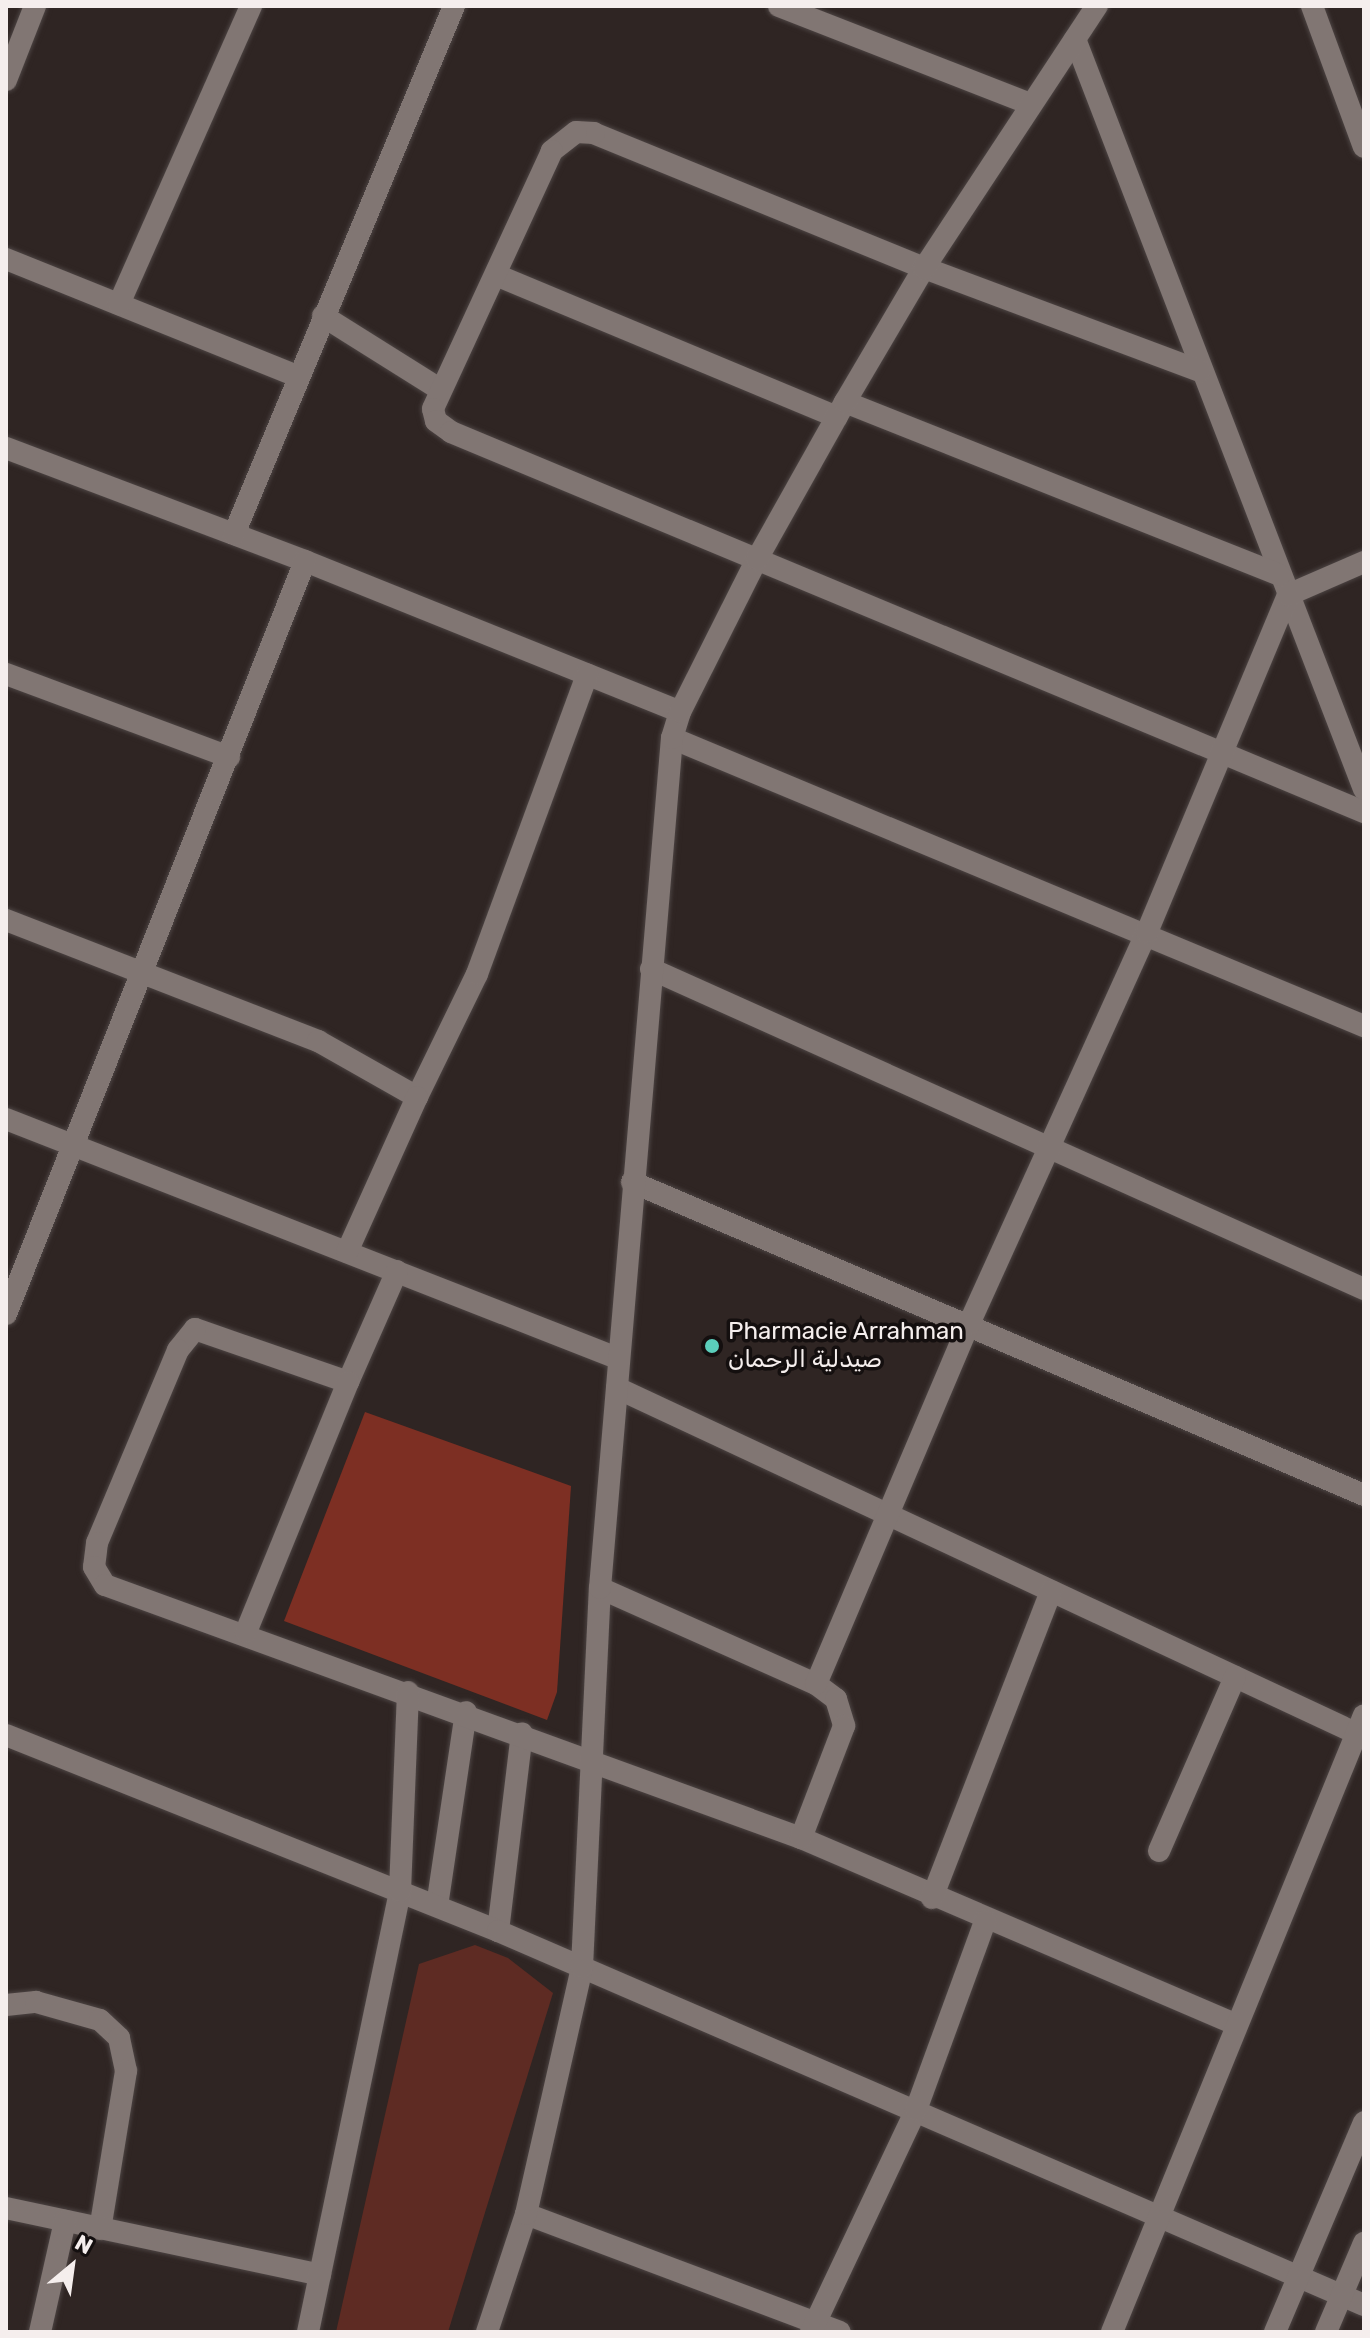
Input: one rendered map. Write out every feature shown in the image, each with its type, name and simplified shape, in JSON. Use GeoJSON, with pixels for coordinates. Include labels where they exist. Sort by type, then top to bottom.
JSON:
{"type":"FeatureCollection","features":[{"type":"Feature","properties":{"kind":"street"},"geometry":{"type":"LineString","coordinates":[[6,80],[35,6]]}},
{"type":"Feature","properties":{"kind":"street"},"geometry":{"type":"LineString","coordinates":[[119,304],[251,6]]}},
{"type":"Feature","properties":{"kind":"street"},"geometry":{"type":"LineString","coordinates":[[234,534],[297,376],[454,6]]}},
{"type":"Feature","properties":{"kind":"street"},"geometry":{"type":"LineString","coordinates":[[779,6],[1030,104]]}},
{"type":"Feature","properties":{"kind":"street"},"geometry":{"type":"LineString","coordinates":[[487,2332],[526,2214],[582,1967],[596,1759],[600,1588],[617,1358],[672,738],[680,712],[757,559],[841,410],[924,268],[1097,6]]}},
{"type":"Feature","properties":{"kind":"street"},"geometry":{"type":"LineString","coordinates":[[1312,6],[1364,147]]}},
{"type":"Feature","properties":{"kind":"street"},"geometry":{"type":"LineString","coordinates":[[1075,39],[1200,371],[1364,789]]}},
{"type":"Feature","properties":{"kind":"street"},"geometry":{"type":"LineString","coordinates":[[1200,371],[924,268],[594,133],[576,132],[563,137],[552,151],[496,275],[438,388],[433,409],[436,421],[451,432],[1364,812]]}},
{"type":"Feature","properties":{"kind":"street"},"geometry":{"type":"LineString","coordinates":[[6,259],[297,376]]}},
{"type":"Feature","properties":{"kind":"street"},"geometry":{"type":"LineString","coordinates":[[496,275],[1284,585],[1364,562]]}},
{"type":"Feature","properties":{"kind":"street"},"geometry":{"type":"LineString","coordinates":[[323,316],[438,388]]}},
{"type":"Feature","properties":{"kind":"street"},"geometry":{"type":"LineString","coordinates":[[6,448],[305,561],[680,712]]}},
{"type":"Feature","properties":{"kind":"street"},"geometry":{"type":"LineString","coordinates":[[9,1300],[77,1146],[305,561]]}},
{"type":"Feature","properties":{"kind":"street"},"geometry":{"type":"LineString","coordinates":[[816,1684],[969,1324],[1147,932],[1284,585]]}},
{"type":"Feature","properties":{"kind":"street"},"geometry":{"type":"LineString","coordinates":[[6,674],[229,757]]}},
{"type":"Feature","properties":{"kind":"street"},"geometry":{"type":"LineString","coordinates":[[347,1252],[477,974],[587,675]]}},
{"type":"Feature","properties":{"kind":"street"},"geometry":{"type":"LineString","coordinates":[[672,738],[1147,932],[1364,1026]]}},
{"type":"Feature","properties":{"kind":"street"},"geometry":{"type":"LineString","coordinates":[[6,920],[318,1041],[417,1097]]}},
{"type":"Feature","properties":{"kind":"street"},"geometry":{"type":"LineString","coordinates":[[651,969],[1364,1289]]}},
{"type":"Feature","properties":{"kind":"street"},"geometry":{"type":"LineString","coordinates":[[6,1119],[617,1358]]}},
{"type":"Feature","properties":{"kind":"street"},"geometry":{"type":"LineString","coordinates":[[632,1182],[1364,1495]]}},
{"type":"Feature","properties":{"kind":"street"},"geometry":{"type":"LineString","coordinates":[[246,1632],[397,1271]]}},
{"type":"Feature","properties":{"kind":"street"},"geometry":{"type":"LineString","coordinates":[[348,1382],[195,1329],[178,1350],[97,1543],[94,1567],[105,1585],[246,1632],[596,1759],[801,1838],[985,1921],[1237,2025]]}},
{"type":"Feature","properties":{"kind":"street"},"geometry":{"type":"LineString","coordinates":[[617,1388],[1235,1677],[1361,1728],[1112,2332]]}},
{"type":"Feature","properties":{"kind":"street"},"geometry":{"type":"LineString","coordinates":[[600,1588],[816,1684],[836,1699],[844,1726],[801,1838]]}},
{"type":"Feature","properties":{"kind":"street"},"geometry":{"type":"LineString","coordinates":[[932,1898],[1051,1591]]}},
{"type":"Feature","properties":{"kind":"street"},"geometry":{"type":"LineString","coordinates":[[1159,1851],[1235,1677]]}},
{"type":"Feature","properties":{"kind":"street"},"geometry":{"type":"LineString","coordinates":[[308,2332],[400,1891],[408,1692]]}},
{"type":"Feature","properties":{"kind":"street"},"geometry":{"type":"LineString","coordinates":[[437,1906],[466,1712]]}},
{"type":"Feature","properties":{"kind":"street"},"geometry":{"type":"LineString","coordinates":[[498,1931],[522,1733]]}},
{"type":"Feature","properties":{"kind":"street"},"geometry":{"type":"LineString","coordinates":[[6,1735],[498,1931],[1160,2214],[1296,2278],[1364,2305]]}},
{"type":"Feature","properties":{"kind":"street"},"geometry":{"type":"LineString","coordinates":[[813,2327],[916,2110],[985,1921]]}},
{"type":"Feature","properties":{"kind":"street"},"geometry":{"type":"LineString","coordinates":[[6,2005],[36,2002],[100,2020],[119,2038],[126,2071],[100,2229]]}},
{"type":"Feature","properties":{"kind":"street"},"geometry":{"type":"LineString","coordinates":[[1275,2332],[1364,2122]]}},
{"type":"Feature","properties":{"kind":"street"},"geometry":{"type":"LineString","coordinates":[[6,2208],[320,2275]]}},
{"type":"Feature","properties":{"kind":"street"},"geometry":{"type":"LineString","coordinates":[[526,2214],[813,2327],[840,2332]]}},
{"type":"Feature","properties":{"kind":"street"},"geometry":{"type":"LineString","coordinates":[[40,2332],[65,2221]]}},
{"type":"Feature","properties":{"kind":"street"},"geometry":{"type":"LineString","coordinates":[[1326,2332],[1364,2243]]}},
{"type":"Feature","properties":{"kind":"shaded area"},"geometry":{"type":"Polygon","coordinates":[[[475,1945],[508,1958],[553,1993],[448,2332],[336,2332],[419,1964],[475,1945]]]}},
{"type":"Feature","properties":{"kind":"building"},"geometry":{"type":"Polygon","coordinates":[[[365,1412],[571,1486],[557,1692],[547,1720],[284,1621],[365,1412]]]}},
{"type":"Feature","properties":{"kind":"place","name":"Pharmacie Arrahman صيدلية الرحمان"},"geometry":{"type":"Point","coordinates":[712,1346]}}]}
